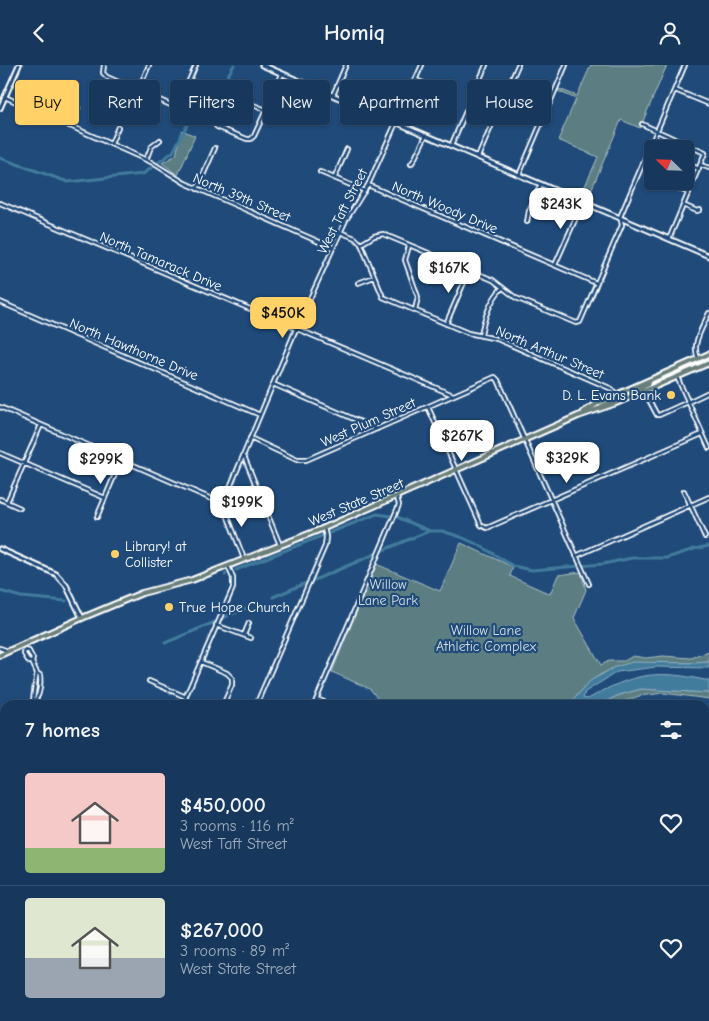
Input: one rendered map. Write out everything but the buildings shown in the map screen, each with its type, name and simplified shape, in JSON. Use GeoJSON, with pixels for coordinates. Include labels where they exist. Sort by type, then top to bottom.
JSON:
{"type":"FeatureCollection","features":[{"type":"Feature","properties":{"kind":"main road","name":"West State Street"},"geometry":{"type":"LineString","coordinates":[[578,416],[598,403],[709,354]]}},
{"type":"Feature","properties":{"kind":"main road","name":"West State Street"},"geometry":{"type":"LineString","coordinates":[[0,655],[142,593],[192,580],[280,545],[324,530],[578,416],[638,394],[709,363]]}},
{"type":"Feature","properties":{"kind":"main road","name":"West State Street"},"geometry":{"type":"LineString","coordinates":[[638,394],[638,390],[650,381]]}},
{"type":"Feature","properties":{"kind":"main road","name":"West State Street"},"geometry":{"type":"LineString","coordinates":[[599,409],[616,399],[616,395]]}},
{"type":"Feature","properties":{"kind":"street"},"geometry":{"type":"LineString","coordinates":[[0,108],[19,65]]}},
{"type":"Feature","properties":{"kind":"street"},"geometry":{"type":"LineString","coordinates":[[104,65],[103,73],[114,80]]}},
{"type":"Feature","properties":{"kind":"street"},"geometry":{"type":"LineString","coordinates":[[143,80],[149,65]]}},
{"type":"Feature","properties":{"kind":"street"},"geometry":{"type":"LineString","coordinates":[[160,100],[175,106],[180,101],[196,65]]}},
{"type":"Feature","properties":{"kind":"street"},"geometry":{"type":"LineString","coordinates":[[262,65],[340,98]]}},
{"type":"Feature","properties":{"kind":"street"},"geometry":{"type":"LineString","coordinates":[[333,95],[346,65]]}},
{"type":"Feature","properties":{"kind":"street","name":"West Taft Street"},"geometry":{"type":"LineString","coordinates":[[416,80],[422,65]]}},
{"type":"Feature","properties":{"kind":"street"},"geometry":{"type":"LineString","coordinates":[[451,146],[486,65]]}},
{"type":"Feature","properties":{"kind":"street"},"geometry":{"type":"LineString","coordinates":[[478,157],[518,65]]}},
{"type":"Feature","properties":{"kind":"street"},"geometry":{"type":"LineString","coordinates":[[519,175],[566,65]]}},
{"type":"Feature","properties":{"kind":"street"},"geometry":{"type":"LineString","coordinates":[[340,232],[355,238],[361,244],[380,234],[493,281],[516,298],[580,323],[622,225],[620,217],[685,65]]}},
{"type":"Feature","properties":{"kind":"street"},"geometry":{"type":"LineString","coordinates":[[279,80],[282,74]]}},
{"type":"Feature","properties":{"kind":"street"},"geometry":{"type":"LineString","coordinates":[[675,90],[709,104]]}},
{"type":"Feature","properties":{"kind":"street","name":"North 39th Street"},"geometry":{"type":"LineString","coordinates":[[5,97],[15,102]]}},
{"type":"Feature","properties":{"kind":"street"},"geometry":{"type":"LineString","coordinates":[[233,97],[266,110],[251,139],[217,127],[212,121],[214,115],[233,97]]}},
{"type":"Feature","properties":{"kind":"street"},"geometry":{"type":"LineString","coordinates":[[642,124],[705,153],[668,239]]}},
{"type":"Feature","properties":{"kind":"street","name":"West Taft Street"},"geometry":{"type":"LineString","coordinates":[[223,504],[296,329],[340,232],[352,209],[365,191],[396,125]]}},
{"type":"Feature","properties":{"kind":"street"},"geometry":{"type":"LineString","coordinates":[[402,125],[709,256]]}},
{"type":"Feature","properties":{"kind":"street","name":"North 39th Street"},"geometry":{"type":"LineString","coordinates":[[69,126],[146,159],[182,182],[197,189],[333,248]]}},
{"type":"Feature","properties":{"kind":"street"},"geometry":{"type":"LineString","coordinates":[[111,144],[118,127]]}},
{"type":"Feature","properties":{"kind":"street"},"geometry":{"type":"LineString","coordinates":[[411,163],[426,135]]}},
{"type":"Feature","properties":{"kind":"street"},"geometry":{"type":"LineString","coordinates":[[146,159],[151,147],[160,140]]}},
{"type":"Feature","properties":{"kind":"street"},"geometry":{"type":"LineString","coordinates":[[197,189],[215,148]]}},
{"type":"Feature","properties":{"kind":"street"},"geometry":{"type":"LineString","coordinates":[[335,178],[347,149]]}},
{"type":"Feature","properties":{"kind":"street"},"geometry":{"type":"LineString","coordinates":[[701,165],[709,168]]}},
{"type":"Feature","properties":{"kind":"street"},"geometry":{"type":"LineString","coordinates":[[694,167],[699,169]]}},
{"type":"Feature","properties":{"kind":"street"},"geometry":{"type":"LineString","coordinates":[[320,171],[365,191]]}},
{"type":"Feature","properties":{"kind":"street"},"geometry":{"type":"LineString","coordinates":[[527,222],[529,211],[541,184]]}},
{"type":"Feature","properties":{"kind":"street","name":"North Woody Drive"},"geometry":{"type":"LineString","coordinates":[[368,185],[597,283]]}},
{"type":"Feature","properties":{"kind":"street"},"geometry":{"type":"LineString","coordinates":[[682,190],[689,193]]}},
{"type":"Feature","properties":{"kind":"street"},"geometry":{"type":"LineString","coordinates":[[555,265],[583,202]]}},
{"type":"Feature","properties":{"kind":"street","name":"North Tamarack Drive"},"geometry":{"type":"LineString","coordinates":[[0,203],[453,395]]}},
{"type":"Feature","properties":{"kind":"street"},"geometry":{"type":"LineString","coordinates":[[683,205],[697,211],[700,209]]}},
{"type":"Feature","properties":{"kind":"street","name":"North Arthur Street"},"geometry":{"type":"LineString","coordinates":[[361,244],[383,297],[468,333],[497,339],[612,389],[616,395]]}},
{"type":"Feature","properties":{"kind":"street"},"geometry":{"type":"LineString","coordinates":[[409,246],[405,260],[417,291],[418,301],[414,311]]}},
{"type":"Feature","properties":{"kind":"street"},"geometry":{"type":"LineString","coordinates":[[446,324],[469,271]]}},
{"type":"Feature","properties":{"kind":"street"},"geometry":{"type":"LineString","coordinates":[[358,283],[374,277]]}},
{"type":"Feature","properties":{"kind":"street"},"geometry":{"type":"LineString","coordinates":[[417,291],[423,288]]}},
{"type":"Feature","properties":{"kind":"street"},"geometry":{"type":"LineString","coordinates":[[481,336],[494,299],[502,288]]}},
{"type":"Feature","properties":{"kind":"street","name":"North Hawthorne Drive"},"geometry":{"type":"LineString","coordinates":[[0,302],[260,415]]}},
{"type":"Feature","properties":{"kind":"street"},"geometry":{"type":"LineString","coordinates":[[698,359],[695,352],[696,343],[709,313]]}},
{"type":"Feature","properties":{"kind":"street","name":"West Plum Street"},"geometry":{"type":"LineString","coordinates":[[250,438],[296,460],[310,459],[492,377],[498,380],[525,440]]}},
{"type":"Feature","properties":{"kind":"street"},"geometry":{"type":"LineString","coordinates":[[677,377],[709,448]]}},
{"type":"Feature","properties":{"kind":"street"},"geometry":{"type":"LineString","coordinates":[[273,384],[377,429]]}},
{"type":"Feature","properties":{"kind":"street"},"geometry":{"type":"LineString","coordinates":[[649,401],[657,415],[659,415],[709,393]]}},
{"type":"Feature","properties":{"kind":"street"},"geometry":{"type":"LineString","coordinates":[[0,407],[223,504],[244,559]]}},
{"type":"Feature","properties":{"kind":"street"},"geometry":{"type":"LineString","coordinates":[[428,407],[484,528],[489,528],[702,433]]}},
{"type":"Feature","properties":{"kind":"street"},"geometry":{"type":"LineString","coordinates":[[7,502],[41,425]]}},
{"type":"Feature","properties":{"kind":"street"},"geometry":{"type":"LineString","coordinates":[[525,440],[589,584]]}},
{"type":"Feature","properties":{"kind":"street"},"geometry":{"type":"LineString","coordinates":[[0,453],[105,498]]}},
{"type":"Feature","properties":{"kind":"street"},"geometry":{"type":"LineString","coordinates":[[244,454],[280,545]]}},
{"type":"Feature","properties":{"kind":"street"},"geometry":{"type":"LineString","coordinates":[[97,517],[121,460]]}},
{"type":"Feature","properties":{"kind":"street"},"geometry":{"type":"LineString","coordinates":[[684,491],[705,537]]}},
{"type":"Feature","properties":{"kind":"street"},"geometry":{"type":"LineString","coordinates":[[317,699],[399,505],[397,497]]}},
{"type":"Feature","properties":{"kind":"street"},"geometry":{"type":"LineString","coordinates":[[576,555],[709,497]]}},
{"type":"Feature","properties":{"kind":"street"},"geometry":{"type":"LineString","coordinates":[[0,499],[20,508]]}},
{"type":"Feature","properties":{"kind":"street"},"geometry":{"type":"LineString","coordinates":[[258,700],[325,546],[326,537],[324,530]]}},
{"type":"Feature","properties":{"kind":"street"},"geometry":{"type":"LineString","coordinates":[[0,549],[56,575],[66,585],[82,618]]}},
{"type":"Feature","properties":{"kind":"street"},"geometry":{"type":"LineString","coordinates":[[184,700],[234,584],[228,566]]}},
{"type":"Feature","properties":{"kind":"street"},"geometry":{"type":"LineString","coordinates":[[244,635],[249,623]]}},
{"type":"Feature","properties":{"kind":"street"},"geometry":{"type":"LineString","coordinates":[[216,625],[251,638]]}},
{"type":"Feature","properties":{"kind":"street"},"geometry":{"type":"LineString","coordinates":[[23,645],[24,654],[28,662],[32,662]]}},
{"type":"Feature","properties":{"kind":"street"},"geometry":{"type":"LineString","coordinates":[[0,648],[8,651]]}},
{"type":"Feature","properties":{"kind":"street"},"geometry":{"type":"LineString","coordinates":[[25,650],[29,651],[37,673],[35,675],[36,685],[32,700]]}},
{"type":"Feature","properties":{"kind":"street"},"geometry":{"type":"LineString","coordinates":[[201,662],[232,677],[232,685],[225,700]]}},
{"type":"Feature","properties":{"kind":"street"},"geometry":{"type":"LineString","coordinates":[[149,681],[186,697]]}},
{"type":"Feature","properties":{"kind":"green space"},"geometry":{"type":"Polygon","coordinates":[[[591,65],[667,65],[640,128],[621,120],[587,200],[580,197],[598,157],[558,140],[576,99],[558,91],[559,89],[577,96],[591,65]]]}},
{"type":"Feature","properties":{"kind":"green space"},"geometry":{"type":"Polygon","coordinates":[[[182,130],[195,136],[178,175],[162,163],[176,155],[182,130]]]}},
{"type":"Feature","properties":{"kind":"green space","name":"Willow Lane Athletic Complex"},"geometry":{"type":"Polygon","coordinates":[[[461,543],[513,567],[510,576],[550,594],[558,575],[581,572],[586,590],[574,618],[601,665],[609,661],[624,661],[633,656],[646,658],[663,656],[691,658],[709,652],[709,662],[647,663],[618,667],[603,673],[590,682],[573,700],[379,700],[370,689],[332,672],[376,564],[440,591],[461,543]]]}},
{"type":"Feature","properties":{"kind":"green space"},"geometry":{"type":"Polygon","coordinates":[[[641,689],[709,693],[709,699],[664,693],[639,696],[628,700],[608,700],[641,689]]]}},
{"type":"Feature","properties":{"kind":"water"},"geometry":{"type":"Polygon","coordinates":[[[633,662],[709,662],[709,668],[656,667],[617,672],[585,692],[583,698],[588,699],[604,690],[632,679],[660,675],[691,677],[709,681],[709,693],[641,689],[608,700],[573,700],[590,681],[615,667],[633,662]]]}},
{"type":"Feature","properties":{"kind":"waterway"},"geometry":{"type":"LineString","coordinates":[[159,162],[173,152],[189,121],[207,95],[227,77],[234,65]]}},
{"type":"Feature","properties":{"kind":"waterway"},"geometry":{"type":"LineString","coordinates":[[0,158],[68,182],[143,174],[151,168]]}},
{"type":"Feature","properties":{"kind":"waterway"},"geometry":{"type":"LineString","coordinates":[[236,570],[377,514],[397,517],[430,531],[442,531],[461,537],[479,545],[513,566],[532,570],[603,564],[632,558],[667,558],[709,546]]}},
{"type":"Feature","properties":{"kind":"waterway"},"geometry":{"type":"LineString","coordinates":[[381,551],[429,531]]}},
{"type":"Feature","properties":{"kind":"waterway"},"geometry":{"type":"LineString","coordinates":[[312,581],[375,554]]}},
{"type":"Feature","properties":{"kind":"waterway"},"geometry":{"type":"LineString","coordinates":[[273,597],[306,583]]}},
{"type":"Feature","properties":{"kind":"waterway"},"geometry":{"type":"LineString","coordinates":[[0,591],[21,597],[66,601]]}},
{"type":"Feature","properties":{"kind":"waterway"},"geometry":{"type":"LineString","coordinates":[[223,618],[249,607]]}},
{"type":"Feature","properties":{"kind":"waterway"},"geometry":{"type":"LineString","coordinates":[[165,643],[215,622]]}},
{"type":"Feature","properties":{"kind":"place","name":"D. L. Evans Bank"},"geometry":{"type":"Point","coordinates":[671,395]}},
{"type":"Feature","properties":{"kind":"place","name":"Library! at Collister"},"geometry":{"type":"Point","coordinates":[115,554]}},
{"type":"Feature","properties":{"kind":"place","name":"True Hope Church"},"geometry":{"type":"Point","coordinates":[169,607]}},
{"type":"Feature","properties":{"kind":"park label","name":"Willow Lane Park"},"geometry":{"type":"Point","coordinates":[388,592]}}]}
